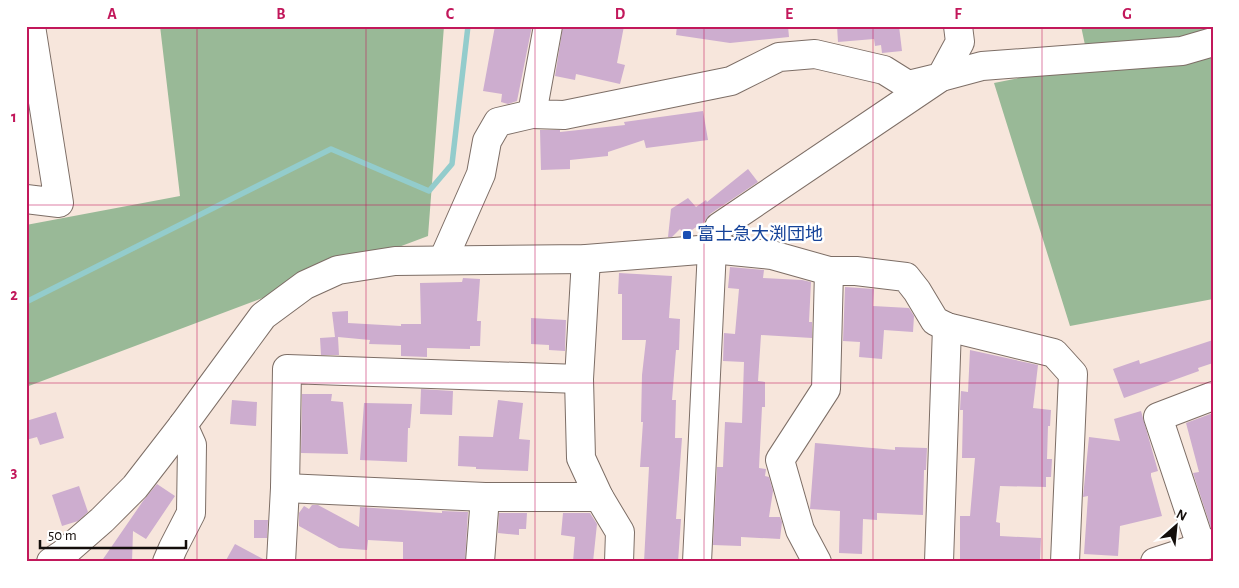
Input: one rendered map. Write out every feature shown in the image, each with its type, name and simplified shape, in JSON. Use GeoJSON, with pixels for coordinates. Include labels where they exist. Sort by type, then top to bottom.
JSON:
{"type":"FeatureCollection","features":[{"type":"Feature","properties":{"kind":"street"},"geometry":{"type":"LineString","coordinates":[[26,199],[59,202],[31,26]]}},
{"type":"Feature","properties":{"kind":"street"},"geometry":{"type":"LineString","coordinates":[[532,114],[548,26]]}},
{"type":"Feature","properties":{"kind":"street"},"geometry":{"type":"LineString","coordinates":[[697,562],[712,249],[719,227],[941,78],[960,42],[958,26]]}},
{"type":"Feature","properties":{"kind":"street"},"geometry":{"type":"LineString","coordinates":[[443,260],[481,174],[487,141],[498,122],[532,114],[564,115],[731,81],[779,57],[815,54],[884,70],[908,85],[982,66],[1182,51],[1213,42]]}},
{"type":"Feature","properties":{"kind":"street"},"geometry":{"type":"LineString","coordinates":[[59,559],[135,487],[263,316],[305,285],[338,270],[379,262],[586,259],[712,249],[772,255],[829,271],[856,271],[906,277],[935,321],[947,327],[1054,353],[1073,374],[1066,562]]}},
{"type":"Feature","properties":{"kind":"street"},"geometry":{"type":"LineString","coordinates":[[586,259],[579,380],[581,458],[599,496],[620,532],[619,562]]}},
{"type":"Feature","properties":{"kind":"street"},"geometry":{"type":"LineString","coordinates":[[816,562],[800,530],[780,460],[826,390],[829,271]]}},
{"type":"Feature","properties":{"kind":"street"},"geometry":{"type":"LineString","coordinates":[[939,562],[947,327]]}},
{"type":"Feature","properties":{"kind":"street"},"geometry":{"type":"LineString","coordinates":[[281,562],[285,488],[287,369],[579,380]]}},
{"type":"Feature","properties":{"kind":"street"},"geometry":{"type":"LineString","coordinates":[[1155,562],[1207,544],[1158,417],[1213,396]]}},
{"type":"Feature","properties":{"kind":"street"},"geometry":{"type":"LineString","coordinates":[[168,562],[172,548],[191,513],[192,445],[183,425]]}},
{"type":"Feature","properties":{"kind":"street"},"geometry":{"type":"LineString","coordinates":[[285,488],[484,497],[599,496]]}},
{"type":"Feature","properties":{"kind":"street"},"geometry":{"type":"LineString","coordinates":[[480,562],[484,497]]}},
{"type":"Feature","properties":{"kind":"green space"},"geometry":{"type":"Polygon","coordinates":[[[160,26],[444,26],[428,236],[26,387],[26,225],[180,196],[160,26]]]}},
{"type":"Feature","properties":{"kind":"green space"},"geometry":{"type":"Polygon","coordinates":[[[1081,26],[1213,26],[1213,299],[1070,326],[994,83],[1089,64],[1081,26]]]}},
{"type":"Feature","properties":{"kind":"building"},"geometry":{"type":"Polygon","coordinates":[[[495,26],[532,26],[517,101],[508,104],[501,102],[502,94],[483,91],[495,26]]]}},
{"type":"Feature","properties":{"kind":"building"},"geometry":{"type":"Polygon","coordinates":[[[563,26],[624,26],[617,63],[625,65],[620,84],[576,74],[575,80],[555,76],[563,26]]]}},
{"type":"Feature","properties":{"kind":"building"},"geometry":{"type":"Polygon","coordinates":[[[677,26],[788,26],[789,37],[730,43],[676,35],[677,26]]]}},
{"type":"Feature","properties":{"kind":"building"},"geometry":{"type":"Polygon","coordinates":[[[837,26],[899,26],[902,51],[882,53],[881,45],[875,46],[874,39],[838,42],[837,26]]]}},
{"type":"Feature","properties":{"kind":"building"},"geometry":{"type":"Polygon","coordinates":[[[703,111],[708,140],[646,148],[644,140],[608,152],[608,156],[570,160],[570,169],[541,170],[540,130],[560,130],[560,132],[625,125],[624,122],[703,111]]]}},
{"type":"Feature","properties":{"kind":"building"},"geometry":{"type":"Polygon","coordinates":[[[748,169],[758,182],[710,214],[704,222],[684,235],[680,229],[672,237],[668,237],[671,209],[688,198],[696,207],[706,200],[707,202],[748,169]]]}},
{"type":"Feature","properties":{"kind":"building"},"geometry":{"type":"Polygon","coordinates":[[[730,267],[764,270],[763,278],[811,282],[809,322],[812,322],[812,338],[761,335],[758,381],[765,382],[765,407],[762,407],[759,468],[766,469],[765,476],[769,477],[773,491],[769,517],[780,517],[782,522],[780,539],[741,537],[741,546],[713,545],[717,467],[723,467],[725,422],[742,423],[744,362],[723,361],[724,333],[735,334],[739,289],[728,288],[730,267]]]}},
{"type":"Feature","properties":{"kind":"building"},"geometry":{"type":"Polygon","coordinates":[[[619,273],[672,276],[669,318],[680,319],[679,350],[676,350],[672,400],[676,400],[675,438],[682,438],[676,519],[681,519],[678,562],[644,562],[649,467],[640,467],[643,422],[641,422],[642,375],[646,340],[622,340],[622,294],[618,294],[619,273]]]}},
{"type":"Feature","properties":{"kind":"building"},"geometry":{"type":"Polygon","coordinates":[[[463,278],[480,279],[477,321],[481,321],[480,346],[470,346],[470,349],[427,348],[427,357],[401,356],[401,345],[369,344],[370,340],[338,337],[339,355],[321,355],[320,338],[335,337],[332,312],[348,311],[348,323],[401,326],[401,324],[421,324],[420,283],[462,282],[463,278]]]}},
{"type":"Feature","properties":{"kind":"building"},"geometry":{"type":"Polygon","coordinates":[[[845,287],[874,289],[873,306],[909,308],[914,316],[913,332],[884,330],[882,359],[859,357],[860,342],[843,341],[845,287]]]}},
{"type":"Feature","properties":{"kind":"building"},"geometry":{"type":"Polygon","coordinates":[[[531,318],[566,320],[565,351],[549,350],[549,345],[531,344],[531,318]]]}},
{"type":"Feature","properties":{"kind":"building"},"geometry":{"type":"Polygon","coordinates":[[[1213,340],[1213,363],[1198,368],[1199,371],[1124,398],[1113,369],[1139,360],[1140,364],[1213,340]]]}},
{"type":"Feature","properties":{"kind":"building"},"geometry":{"type":"Polygon","coordinates":[[[970,350],[1038,365],[1033,408],[1051,410],[1050,426],[1048,426],[1047,459],[1052,459],[1051,477],[1046,477],[1046,487],[1000,486],[996,522],[1000,523],[1000,536],[1041,538],[1040,562],[960,562],[960,516],[970,516],[975,458],[962,458],[963,410],[960,410],[961,391],[968,392],[970,350]]]}},
{"type":"Feature","properties":{"kind":"building"},"geometry":{"type":"Polygon","coordinates":[[[421,389],[453,391],[452,415],[420,414],[421,389]]]}},
{"type":"Feature","properties":{"kind":"building"},"geometry":{"type":"Polygon","coordinates":[[[302,394],[332,394],[331,401],[343,402],[348,454],[301,453],[302,394]]]}},
{"type":"Feature","properties":{"kind":"building"},"geometry":{"type":"Polygon","coordinates":[[[232,400],[257,402],[256,426],[230,424],[232,400]]]}},
{"type":"Feature","properties":{"kind":"building"},"geometry":{"type":"Polygon","coordinates":[[[498,400],[523,403],[519,439],[530,440],[528,471],[476,469],[476,467],[458,466],[459,436],[493,437],[498,400]]]}},
{"type":"Feature","properties":{"kind":"building"},"geometry":{"type":"Polygon","coordinates":[[[364,403],[412,404],[410,428],[408,428],[407,462],[360,460],[364,403]]]}},
{"type":"Feature","properties":{"kind":"building"},"geometry":{"type":"Polygon","coordinates":[[[1141,411],[1158,471],[1151,473],[1151,476],[1162,516],[1120,526],[1118,556],[1084,554],[1088,496],[1083,497],[1089,437],[1120,441],[1114,419],[1141,411]]]}},
{"type":"Feature","properties":{"kind":"building"},"geometry":{"type":"Polygon","coordinates":[[[56,412],[64,438],[40,445],[37,437],[26,440],[26,421],[56,412]]]}},
{"type":"Feature","properties":{"kind":"building"},"geometry":{"type":"Polygon","coordinates":[[[1213,413],[1213,528],[1211,528],[1193,473],[1199,472],[1186,423],[1213,413]]]}},
{"type":"Feature","properties":{"kind":"building"},"geometry":{"type":"Polygon","coordinates":[[[815,443],[895,450],[895,447],[927,448],[926,470],[924,470],[923,515],[877,513],[877,520],[863,519],[862,554],[839,553],[840,511],[810,509],[815,443]]]}},
{"type":"Feature","properties":{"kind":"building"},"geometry":{"type":"Polygon","coordinates":[[[157,484],[175,496],[146,539],[133,531],[132,562],[101,562],[143,501],[157,484]]]}},
{"type":"Feature","properties":{"kind":"building"},"geometry":{"type":"Polygon","coordinates":[[[79,486],[88,512],[78,521],[62,526],[52,495],[79,486]]]}},
{"type":"Feature","properties":{"kind":"building"},"geometry":{"type":"Polygon","coordinates":[[[312,505],[318,505],[359,527],[360,507],[442,513],[442,511],[468,512],[465,562],[403,562],[403,542],[368,540],[367,550],[339,548],[299,526],[299,513],[304,506],[309,509],[312,505]]]}},
{"type":"Feature","properties":{"kind":"building"},"geometry":{"type":"Polygon","coordinates":[[[499,513],[527,513],[526,529],[519,529],[519,535],[498,533],[499,513]]]}},
{"type":"Feature","properties":{"kind":"building"},"geometry":{"type":"Polygon","coordinates":[[[563,513],[590,513],[597,524],[593,562],[573,562],[575,537],[561,535],[563,513]]]}},
{"type":"Feature","properties":{"kind":"building"},"geometry":{"type":"Polygon","coordinates":[[[254,520],[268,520],[267,538],[254,538],[254,520]]]}},
{"type":"Feature","properties":{"kind":"building"},"geometry":{"type":"Polygon","coordinates":[[[235,544],[265,560],[265,562],[225,562],[235,544]]]}},
{"type":"Feature","properties":{"kind":"waterway"},"geometry":{"type":"LineString","coordinates":[[26,302],[331,149],[429,191],[452,164],[468,26]]}},
{"type":"Feature","properties":{"kind":"place","name":"富士急大渕団地"},"geometry":{"type":"Point","coordinates":[687,235]}}]}
